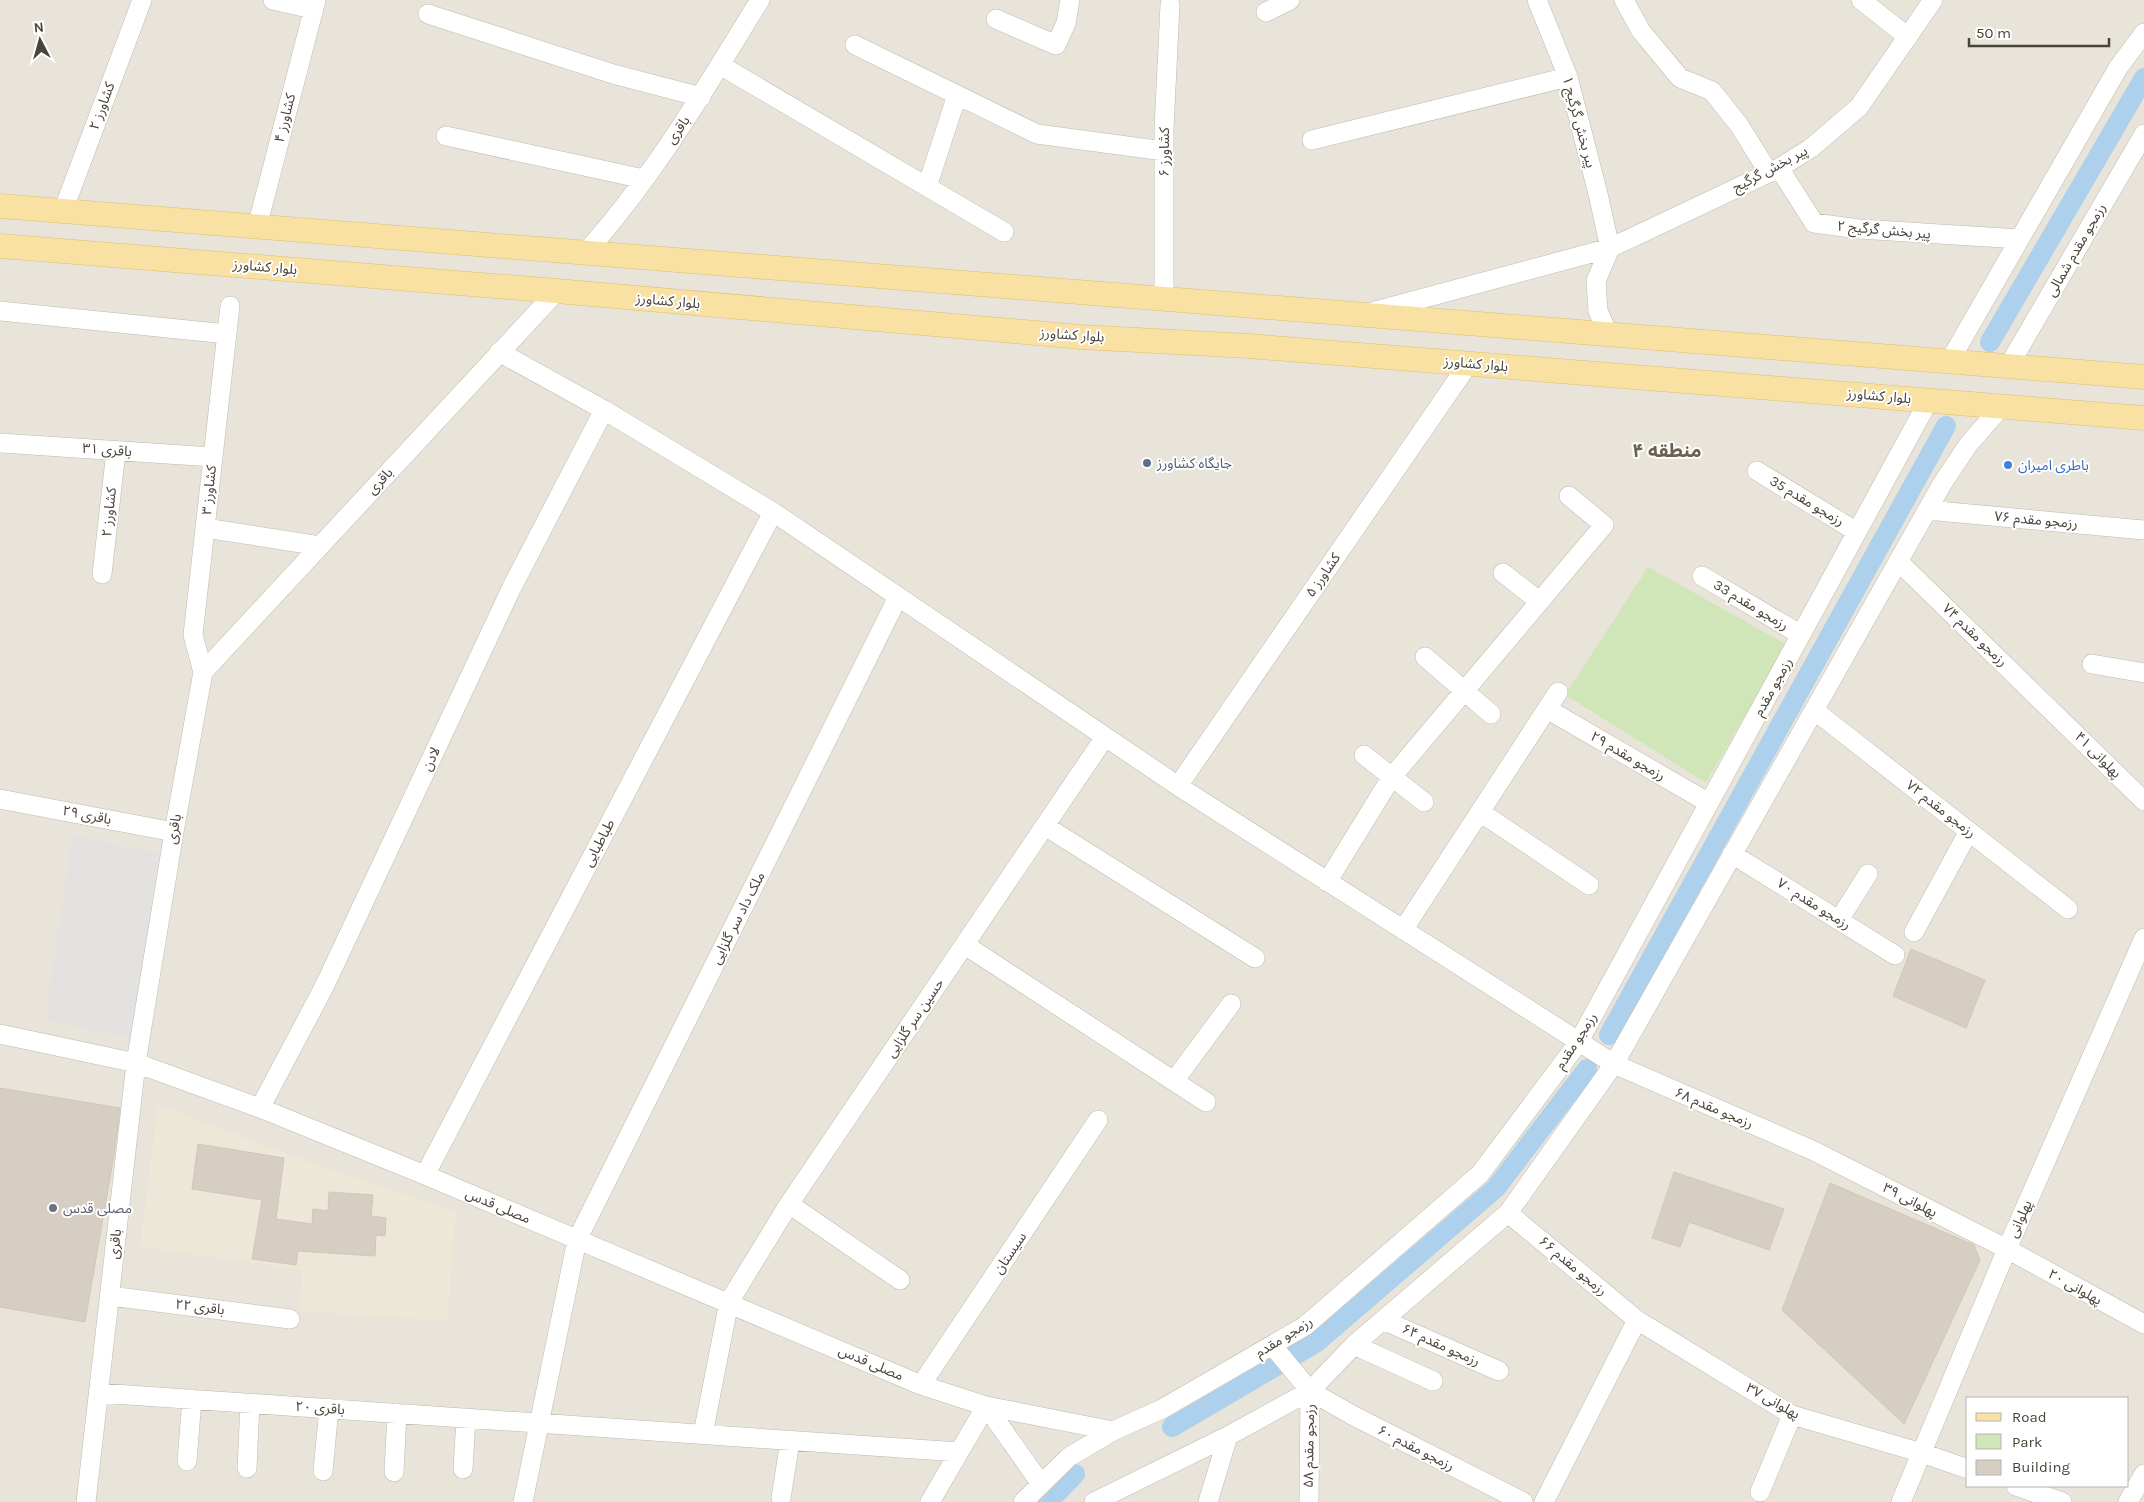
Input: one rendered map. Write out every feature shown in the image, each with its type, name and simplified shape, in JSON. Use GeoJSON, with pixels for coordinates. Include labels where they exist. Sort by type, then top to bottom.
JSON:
{"type":"FeatureCollection","features":[{"type":"Feature","properties":{"kind":"main road"},"geometry":{"type":"LineString","coordinates":[[0,206],[2144,378]]}},
{"type":"Feature","properties":{"kind":"main road"},"geometry":{"type":"LineString","coordinates":[[0,221],[202,237],[231,225]]}},
{"type":"Feature","properties":{"kind":"main road"},"geometry":{"type":"LineString","coordinates":[[0,234],[201,249],[227,264]]}},
{"type":"Feature","properties":{"kind":"main road","name":"بلوار کشاورز"},"geometry":{"type":"LineString","coordinates":[[0,246],[557,291],[1071,336],[1249,346],[2144,418]]}},
{"type":"Feature","properties":{"kind":"street","name":"کشاورز ۲"},"geometry":{"type":"LineString","coordinates":[[63,211],[142,0]]}},
{"type":"Feature","properties":{"kind":"street"},"geometry":{"type":"LineString","coordinates":[[273,0],[314,5]]}},
{"type":"Feature","properties":{"kind":"street","name":"باقری"},"geometry":{"type":"LineString","coordinates":[[585,253],[614,220],[701,97],[760,0]]}},
{"type":"Feature","properties":{"kind":"street"},"geometry":{"type":"LineString","coordinates":[[1266,12],[1290,0]]}},
{"type":"Feature","properties":{"kind":"street","name":"پیر بخش گرگیج ۱"},"geometry":{"type":"LineString","coordinates":[[1537,0],[1568,78],[1610,248]]}},
{"type":"Feature","properties":{"kind":"street"},"geometry":{"type":"LineString","coordinates":[[1624,0],[1641,31],[1680,78],[1712,91],[1774,170]]}},
{"type":"Feature","properties":{"kind":"street"},"geometry":{"type":"LineString","coordinates":[[1861,0],[1908,37]]}},
{"type":"Feature","properties":{"kind":"street","name":"پیر بخش گرگیج"},"geometry":{"type":"LineString","coordinates":[[1362,314],[1610,248],[1774,170],[1811,148],[1859,107],[1933,0]]}},
{"type":"Feature","properties":{"kind":"street"},"geometry":{"type":"LineString","coordinates":[[996,19],[1056,45],[1066,23],[1066,2]]}},
{"type":"Feature","properties":{"kind":"street","name":"کشاورز ۴"},"geometry":{"type":"LineString","coordinates":[[257,227],[314,5]]}},
{"type":"Feature","properties":{"kind":"street","name":"کشاورز ۶"},"geometry":{"type":"LineString","coordinates":[[1164,299],[1164,151],[1170,5]]}},
{"type":"Feature","properties":{"kind":"street"},"geometry":{"type":"LineString","coordinates":[[428,14],[613,74],[701,97]]}},
{"type":"Feature","properties":{"kind":"street"},"geometry":{"type":"LineString","coordinates":[[1949,362],[2118,68],[2144,33]]}},
{"type":"Feature","properties":{"kind":"street"},"geometry":{"type":"LineString","coordinates":[[855,45],[1037,134],[1164,151]]}},
{"type":"Feature","properties":{"kind":"street"},"geometry":{"type":"LineString","coordinates":[[720,65],[1004,232]]}},
{"type":"Feature","properties":{"kind":"street"},"geometry":{"type":"LineString","coordinates":[[1312,140],[1568,78]]}},
{"type":"Feature","properties":{"kind":"street"},"geometry":{"type":"LineString","coordinates":[[927,187],[957,95]]}},
{"type":"Feature","properties":{"kind":"street","name":"رزمجو مقدم شمالی"},"geometry":{"type":"LineString","coordinates":[[2008,366],[2144,134]]}},
{"type":"Feature","properties":{"kind":"street"},"geometry":{"type":"LineString","coordinates":[[446,136],[644,179]]}},
{"type":"Feature","properties":{"kind":"street","name":"پیر بخش گرگیج ۲"},"geometry":{"type":"LineString","coordinates":[[1774,170],[1814,223],[1859,229],[2020,239]]}},
{"type":"Feature","properties":{"kind":"street"},"geometry":{"type":"LineString","coordinates":[[1608,334],[1598,311],[1596,281],[1610,248]]}},
{"type":"Feature","properties":{"kind":"street","name":"باقری"},"geometry":{"type":"LineString","coordinates":[[86,1502],[136,1063],[174,832],[203,672],[557,291]]}},
{"type":"Feature","properties":{"kind":"street","name":"کشاورز ۳"},"geometry":{"type":"LineString","coordinates":[[203,672],[193,635],[230,306]]}},
{"type":"Feature","properties":{"kind":"street"},"geometry":{"type":"LineString","coordinates":[[0,311],[227,334]]}},
{"type":"Feature","properties":{"kind":"street","name":"رزمجو مقدم ۶۸"},"geometry":{"type":"LineString","coordinates":[[500,352],[604,410],[773,512],[1178,786],[1578,1043],[1614,1064],[1814,1151]]}},
{"type":"Feature","properties":{"kind":"street","name":"کشاورز ۵"},"geometry":{"type":"LineString","coordinates":[[1178,786],[1469,363]]}},
{"type":"Feature","properties":{"kind":"street","name":"رزمجو مقدم"},"geometry":{"type":"LineString","coordinates":[[1023,1502],[1069,1457],[1113,1431],[1162,1409],[1276,1350],[1480,1174],[1578,1043],[1929,400]]}},
{"type":"Feature","properties":{"kind":"street"},"geometry":{"type":"LineString","coordinates":[[1094,1502],[1228,1436],[1305,1385],[1508,1213],[1614,1064],[1927,510],[1968,445],[2002,406]]}},
{"type":"Feature","properties":{"kind":"street","name":"لادن"},"geometry":{"type":"LineString","coordinates":[[260,1108],[324,987],[512,587],[604,410]]}},
{"type":"Feature","properties":{"kind":"street","name":"باقری ۳۱"},"geometry":{"type":"LineString","coordinates":[[0,443],[213,457]]}},
{"type":"Feature","properties":{"kind":"street","name":"کشاورز ۲"},"geometry":{"type":"LineString","coordinates":[[102,574],[116,451]]}},
{"type":"Feature","properties":{"kind":"street","name":"رزمجو مقدم 35"},"geometry":{"type":"LineString","coordinates":[[1757,471],[1857,532]]}},
{"type":"Feature","properties":{"kind":"street"},"geometry":{"type":"LineString","coordinates":[[1327,882],[1391,778],[1604,525],[1569,496]]}},
{"type":"Feature","properties":{"kind":"street","name":"رزمجو مقدم ۷۶"},"geometry":{"type":"LineString","coordinates":[[1927,510],[2144,530]]}},
{"type":"Feature","properties":{"kind":"street","name":"طباطبایی"},"geometry":{"type":"LineString","coordinates":[[425,1174],[773,512]]}},
{"type":"Feature","properties":{"kind":"street"},"geometry":{"type":"LineString","coordinates":[[205,528],[320,546]]}},
{"type":"Feature","properties":{"kind":"street","name":"رزمجو مقدم ۷۴"},"geometry":{"type":"LineString","coordinates":[[1898,561],[2052,710]]}},
{"type":"Feature","properties":{"kind":"street"},"geometry":{"type":"LineString","coordinates":[[1503,573],[1540,601]]}},
{"type":"Feature","properties":{"kind":"street","name":"رزمجو مقدم 33"},"geometry":{"type":"LineString","coordinates":[[1702,576],[1801,635]]}},
{"type":"Feature","properties":{"kind":"street","name":"ملک داد سر گلزایی"},"geometry":{"type":"LineString","coordinates":[[523,1502],[577,1240],[898,597]]}},
{"type":"Feature","properties":{"kind":"street"},"geometry":{"type":"LineString","coordinates":[[1424,657],[1465,690],[1490,714]]}},
{"type":"Feature","properties":{"kind":"street"},"geometry":{"type":"LineString","coordinates":[[2092,664],[2144,673]]}},
{"type":"Feature","properties":{"kind":"street"},"geometry":{"type":"LineString","coordinates":[[1403,930],[1558,692]]}},
{"type":"Feature","properties":{"kind":"street","name":"رزمجو مقدم ۲۹"},"geometry":{"type":"LineString","coordinates":[[1547,709],[1709,803]]}},
{"type":"Feature","properties":{"kind":"street","name":"رزمجو مقدم ۷۲"},"geometry":{"type":"LineString","coordinates":[[1814,710],[2068,909]]}},
{"type":"Feature","properties":{"kind":"street","name":"پهلوانی ۴۱"},"geometry":{"type":"LineString","coordinates":[[2052,710],[2144,801]]}},
{"type":"Feature","properties":{"kind":"street","name":"حسین سر گلزایی"},"geometry":{"type":"LineString","coordinates":[[729,1302],[789,1204],[1105,737]]}},
{"type":"Feature","properties":{"kind":"street"},"geometry":{"type":"LineString","coordinates":[[1364,755],[1424,802]]}},
{"type":"Feature","properties":{"kind":"street","name":"باقری ۲۹"},"geometry":{"type":"LineString","coordinates":[[0,799],[174,832]]}},
{"type":"Feature","properties":{"kind":"street"},"geometry":{"type":"LineString","coordinates":[[1480,812],[1589,885]]}},
{"type":"Feature","properties":{"kind":"street"},"geometry":{"type":"LineString","coordinates":[[1045,826],[1255,958]]}},
{"type":"Feature","properties":{"kind":"street"},"geometry":{"type":"LineString","coordinates":[[1914,932],[1969,831]]}},
{"type":"Feature","properties":{"kind":"street","name":"رزمجو مقدم ۷۰"},"geometry":{"type":"LineString","coordinates":[[1732,854],[1895,955]]}},
{"type":"Feature","properties":{"kind":"street"},"geometry":{"type":"LineString","coordinates":[[1839,920],[1868,874]]}},
{"type":"Feature","properties":{"kind":"street","name":"پهلوانی"},"geometry":{"type":"LineString","coordinates":[[1901,1502],[2007,1249],[2138,967],[2143,942]]}},
{"type":"Feature","properties":{"kind":"street"},"geometry":{"type":"LineString","coordinates":[[965,945],[1206,1102]]}},
{"type":"Feature","properties":{"kind":"street"},"geometry":{"type":"LineString","coordinates":[[1174,1081],[1231,1004]]}},
{"type":"Feature","properties":{"kind":"street","name":"مصلی قدس"},"geometry":{"type":"LineString","coordinates":[[0,1034],[136,1063],[260,1108],[425,1174],[921,1385],[986,1406],[1113,1431]]}},
{"type":"Feature","properties":{"kind":"street","name":"سیستان"},"geometry":{"type":"LineString","coordinates":[[921,1385],[1098,1120]]}},
{"type":"Feature","properties":{"kind":"street","name":"پهلوانی ۳۹"},"geometry":{"type":"LineString","coordinates":[[1814,1151],[2007,1249]]}},
{"type":"Feature","properties":{"kind":"street"},"geometry":{"type":"LineString","coordinates":[[789,1204],[900,1280]]}},
{"type":"Feature","properties":{"kind":"street","name":"رزمجو مقدم ۶۶"},"geometry":{"type":"LineString","coordinates":[[1508,1213],[1637,1320]]}},
{"type":"Feature","properties":{"kind":"street","name":"پهلوانی ۲۰"},"geometry":{"type":"LineString","coordinates":[[2007,1249],[2144,1324]]}},
{"type":"Feature","properties":{"kind":"street","name":"باقری ۲۲"},"geometry":{"type":"LineString","coordinates":[[110,1296],[290,1319]]}},
{"type":"Feature","properties":{"kind":"street"},"geometry":{"type":"LineString","coordinates":[[703,1434],[729,1302]]}},
{"type":"Feature","properties":{"kind":"street","name":"رزمجو مقدم ۶۴"},"geometry":{"type":"LineString","coordinates":[[1383,1320],[1500,1370]]}},
{"type":"Feature","properties":{"kind":"street"},"geometry":{"type":"LineString","coordinates":[[1544,1502],[1637,1320]]}},
{"type":"Feature","properties":{"kind":"street","name":"پهلوانی ۳۷"},"geometry":{"type":"LineString","coordinates":[[1637,1320],[1792,1415],[1922,1453],[1966,1468]]}},
{"type":"Feature","properties":{"kind":"street"},"geometry":{"type":"LineString","coordinates":[[1354,1345],[1433,1381]]}},
{"type":"Feature","properties":{"kind":"street","name":"رزمجو مقدم ۶۰"},"geometry":{"type":"LineString","coordinates":[[1276,1350],[1305,1385],[1352,1415],[1523,1502]]}},
{"type":"Feature","properties":{"kind":"street","name":"رزمجو مقدم ۵۸"},"geometry":{"type":"LineString","coordinates":[[1305,1385],[1309,1502]]}},
{"type":"Feature","properties":{"kind":"street","name":"باقری ۲۰"},"geometry":{"type":"LineString","coordinates":[[99,1393],[959,1452]]}},
{"type":"Feature","properties":{"kind":"street"},"geometry":{"type":"LineString","coordinates":[[187,1461],[192,1399]]}},
{"type":"Feature","properties":{"kind":"street"},"geometry":{"type":"LineString","coordinates":[[247,1468],[250,1403]]}},
{"type":"Feature","properties":{"kind":"street"},"geometry":{"type":"LineString","coordinates":[[930,1502],[986,1406],[1041,1484]]}},
{"type":"Feature","properties":{"kind":"street"},"geometry":{"type":"LineString","coordinates":[[323,1471],[329,1408]]}},
{"type":"Feature","properties":{"kind":"street"},"geometry":{"type":"LineString","coordinates":[[394,1472],[397,1413]]}},
{"type":"Feature","properties":{"kind":"street"},"geometry":{"type":"LineString","coordinates":[[1760,1492],[1792,1415]]}},
{"type":"Feature","properties":{"kind":"street"},"geometry":{"type":"LineString","coordinates":[[463,1470],[466,1418]]}},
{"type":"Feature","properties":{"kind":"street"},"geometry":{"type":"LineString","coordinates":[[1208,1502],[1228,1436]]}},
{"type":"Feature","properties":{"kind":"street"},"geometry":{"type":"LineString","coordinates":[[781,1498],[790,1441]]}},
{"type":"Feature","properties":{"kind":"street"},"geometry":{"type":"LineString","coordinates":[[2128,1502],[2144,1474]]}},
{"type":"Feature","properties":{"kind":"street"},"geometry":{"type":"LineString","coordinates":[[2019,1487],[2062,1502]]}},
{"type":"Feature","properties":{"kind":"shaded area"},"geometry":{"type":"Polygon","coordinates":[[[0,0],[2144,0],[2144,1502],[0,1502],[0,0]],[[1785,644],[1565,695],[1706,783],[1785,644]]]}},
{"type":"Feature","properties":{"kind":"shaded area"},"geometry":{"type":"Polygon","coordinates":[[[72,835],[159,853],[132,1038],[45,1020],[72,835]]]}},
{"type":"Feature","properties":{"kind":"shaded area"},"geometry":{"type":"Polygon","coordinates":[[[158,1105],[312,1163],[456,1211],[447,1321],[299,1311],[303,1270],[140,1247],[158,1105]]]}},
{"type":"Feature","properties":{"kind":"green space"},"geometry":{"type":"Polygon","coordinates":[[[1648,567],[1786,644],[1706,783],[1565,695],[1648,567]]]}},
{"type":"Feature","properties":{"kind":"building"},"geometry":{"type":"Polygon","coordinates":[[[1911,949],[1985,980],[1966,1028],[1893,996],[1911,949]]]}},
{"type":"Feature","properties":{"kind":"building","name":"مصلی قدس"},"geometry":{"type":"Polygon","coordinates":[[[0,1088],[120,1108],[114,1155],[85,1322],[0,1307],[0,1088]]]}},
{"type":"Feature","properties":{"kind":"building"},"geometry":{"type":"Polygon","coordinates":[[[198,1144],[284,1158],[276,1219],[312,1224],[313,1209],[328,1211],[329,1192],[373,1195],[371,1216],[386,1218],[385,1236],[376,1235],[375,1256],[298,1251],[296,1265],[252,1259],[262,1200],[192,1189],[198,1144]]]}},
{"type":"Feature","properties":{"kind":"building"},"geometry":{"type":"Polygon","coordinates":[[[1674,1172],[1784,1209],[1769,1250],[1689,1222],[1680,1247],[1652,1238],[1674,1172]]]}},
{"type":"Feature","properties":{"kind":"building"},"geometry":{"type":"Polygon","coordinates":[[[1830,1183],[1974,1245],[1980,1260],[1904,1424],[1782,1310],[1830,1183]]]}},
{"type":"Feature","properties":{"kind":"waterway"},"geometry":{"type":"LineString","coordinates":[[1990,342],[2144,78]]}},
{"type":"Feature","properties":{"kind":"waterway"},"geometry":{"type":"LineString","coordinates":[[1609,1035],[1946,426]]}},
{"type":"Feature","properties":{"kind":"waterway"},"geometry":{"type":"LineString","coordinates":[[1172,1427],[1317,1342],[1496,1188],[1587,1069]]}},
{"type":"Feature","properties":{"kind":"waterway"},"geometry":{"type":"LineString","coordinates":[[1048,1502],[1075,1474]]}},
{"type":"Feature","properties":{"kind":"place","name":"جایگاه کشاورز"},"geometry":{"type":"Point","coordinates":[1147,463]}},
{"type":"Feature","properties":{"kind":"place","name":"باطری امیران"},"geometry":{"type":"Point","coordinates":[2008,465]}},
{"type":"Feature","properties":{"kind":"place","name":"مصلی قدس"},"geometry":{"type":"Point","coordinates":[53,1208]}},
{"type":"Feature","properties":{"kind":"district","name":"منطقه ۴"},"geometry":{"type":"Point","coordinates":[1667,451]}}]}
